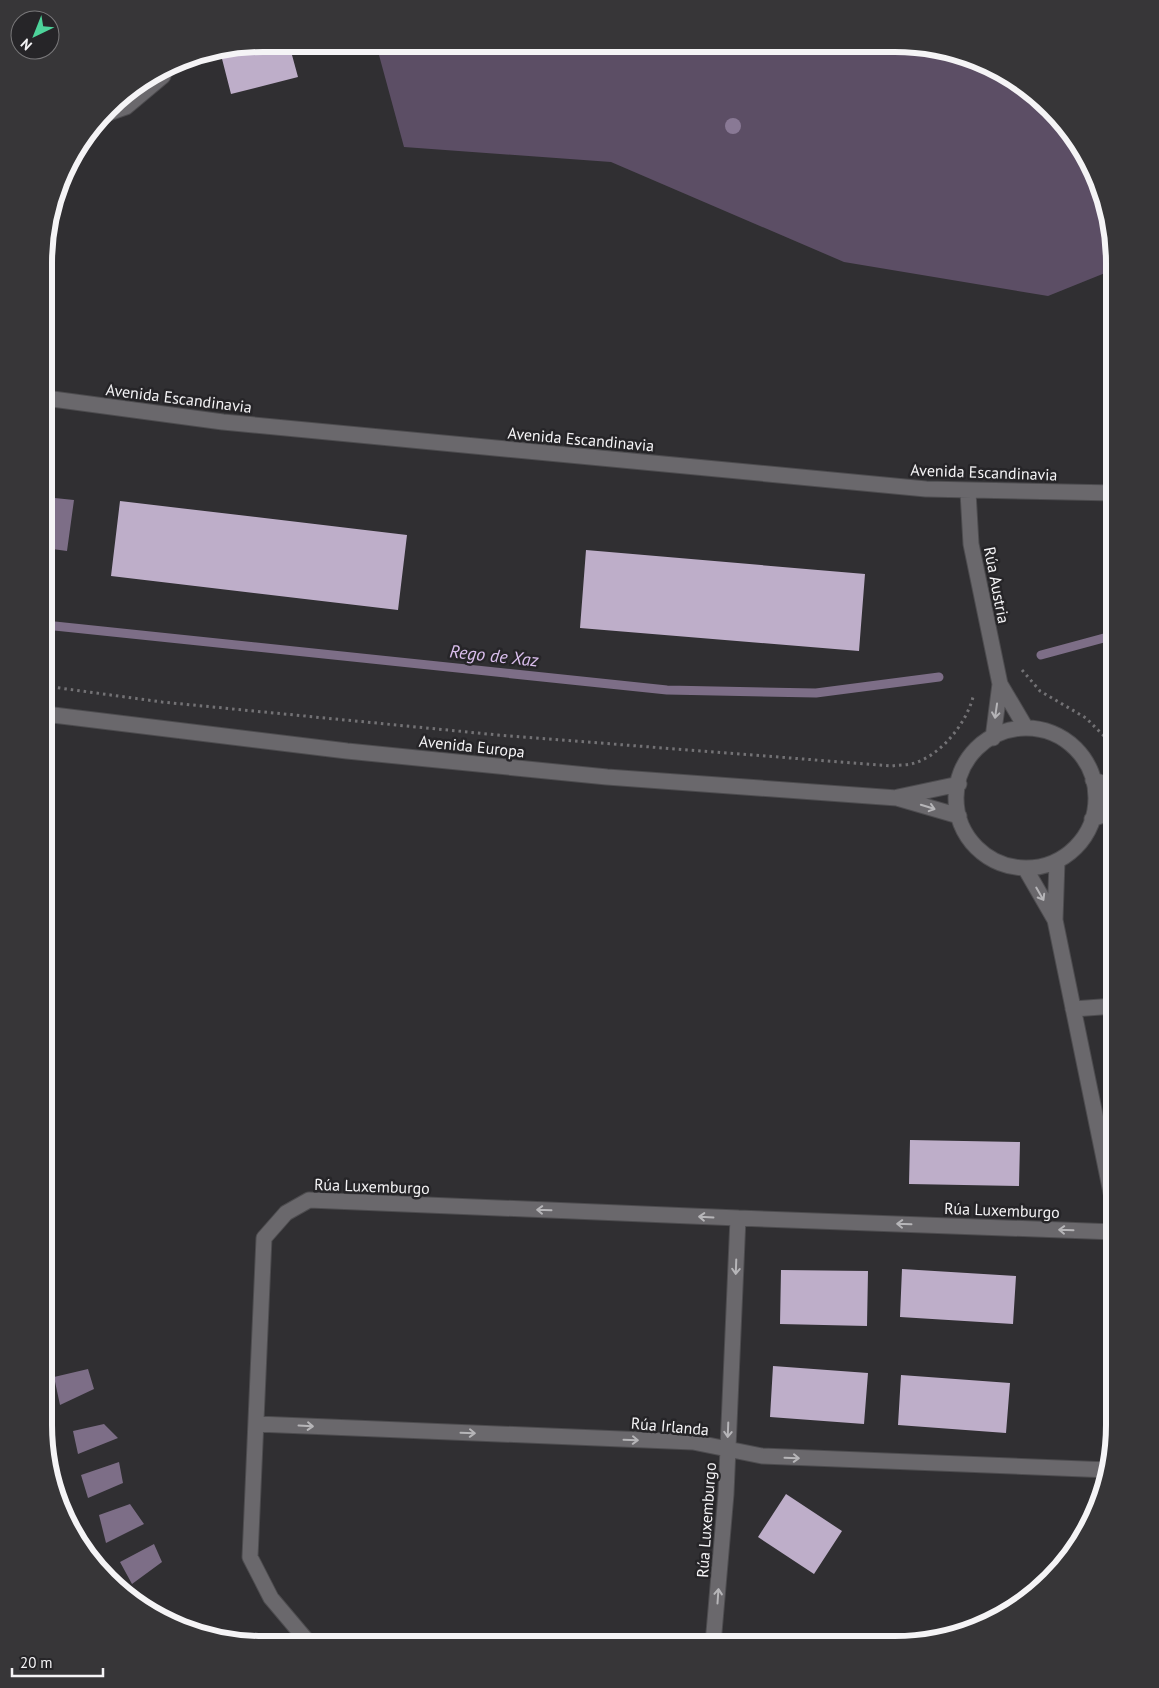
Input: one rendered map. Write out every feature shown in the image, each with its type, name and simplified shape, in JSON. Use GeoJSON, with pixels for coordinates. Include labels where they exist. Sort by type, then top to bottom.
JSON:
{"type":"FeatureCollection","features":[{"type":"Feature","properties":{"kind":"street"},"geometry":{"type":"LineString","coordinates":[[119,109],[126,107],[155,83]]}},
{"type":"Feature","properties":{"kind":"street","name":"Avenida Escandinavia"},"geometry":{"type":"LineString","coordinates":[[52,399],[232,423],[968,492],[1106,493]]}},
{"type":"Feature","properties":{"kind":"street","name":"Rúa Austria"},"geometry":{"type":"LineString","coordinates":[[968,492],[971,544],[1000,684],[1026,728]]}},
{"type":"Feature","properties":{"kind":"street","name":"Rúa Austria"},"geometry":{"type":"LineString","coordinates":[[993,738],[1000,684]]}},
{"type":"Feature","properties":{"kind":"street","name":"Avenida Europa"},"geometry":{"type":"LineString","coordinates":[[52,715],[347,751],[607,777],[897,798],[958,816]]}},
{"type":"Feature","properties":{"kind":"street"},"geometry":{"type":"LineString","coordinates":[[1026,728],[1053,733],[1069,742],[1084,758],[1093,780],[1096,794],[1091,826],[1080,843],[1067,855],[1057,860],[1038,867],[1025,868],[1001,864],[977,848],[965,832],[958,816],[956,802],[960,774],[969,758],[981,744],[1010,730],[1026,728]]}},
{"type":"Feature","properties":{"kind":"street"},"geometry":{"type":"LineString","coordinates":[[1093,780],[1106,784]]}},
{"type":"Feature","properties":{"kind":"street","name":"Avenida Europa"},"geometry":{"type":"LineString","coordinates":[[897,798],[959,784]]}},
{"type":"Feature","properties":{"kind":"street"},"geometry":{"type":"LineString","coordinates":[[1092,819],[1106,815]]}},
{"type":"Feature","properties":{"kind":"street"},"geometry":{"type":"LineString","coordinates":[[1057,860],[1055,920],[1106,1168]]}},
{"type":"Feature","properties":{"kind":"street"},"geometry":{"type":"LineString","coordinates":[[1025,868],[1055,920]]}},
{"type":"Feature","properties":{"kind":"street"},"geometry":{"type":"LineString","coordinates":[[1073,1009],[1106,1007]]}},
{"type":"Feature","properties":{"kind":"street","name":"Rúa Luxemburgo"},"geometry":{"type":"LineString","coordinates":[[303,1636],[271,1598],[250,1557],[264,1238],[286,1213],[309,1200],[1106,1232]]}},
{"type":"Feature","properties":{"kind":"street","name":"Rúa Luxemburgo"},"geometry":{"type":"LineString","coordinates":[[714,1636],[728,1451],[738,1218]]}},
{"type":"Feature","properties":{"kind":"street","name":"Rúa Irlanda"},"geometry":{"type":"LineString","coordinates":[[257,1424],[693,1442],[728,1451],[769,1457],[1101,1470]]}},
{"type":"Feature","properties":{"kind":"path"},"geometry":{"type":"LineString","coordinates":[[1021,668],[1040,690],[1086,718],[1106,738]]}},
{"type":"Feature","properties":{"kind":"path"},"geometry":{"type":"LineString","coordinates":[[52,687],[162,702],[498,735],[892,766],[912,764],[929,756],[945,742],[961,724],[968,711],[974,690]]}},
{"type":"Feature","properties":{"kind":"shaded area"},"geometry":{"type":"Polygon","coordinates":[[[378,52],[896,52],[923,54],[950,60],[989,74],[1024,96],[1054,124],[1071,146],[1085,170],[1095,196],[1105,236],[1106,273],[1048,296],[844,262],[611,162],[404,147],[378,52]]]}},
{"type":"Feature","properties":{"kind":"shaded area"},"geometry":{"type":"Polygon","coordinates":[[[52,498],[74,500],[67,551],[52,549],[52,498]]]}},
{"type":"Feature","properties":{"kind":"shaded area"},"geometry":{"type":"Polygon","coordinates":[[[88,1369],[94,1389],[60,1405],[54,1377],[88,1369]]]}},
{"type":"Feature","properties":{"kind":"shaded area"},"geometry":{"type":"Polygon","coordinates":[[[104,1424],[118,1438],[78,1454],[73,1431],[104,1424]]]}},
{"type":"Feature","properties":{"kind":"shaded area"},"geometry":{"type":"Polygon","coordinates":[[[119,1462],[123,1483],[88,1498],[81,1475],[119,1462]]]}},
{"type":"Feature","properties":{"kind":"shaded area"},"geometry":{"type":"Polygon","coordinates":[[[130,1504],[144,1524],[106,1543],[99,1515],[130,1504]]]}},
{"type":"Feature","properties":{"kind":"shaded area"},"geometry":{"type":"Polygon","coordinates":[[[154,1544],[162,1562],[132,1584],[120,1562],[154,1544]]]}},
{"type":"Feature","properties":{"kind":"building"},"geometry":{"type":"Polygon","coordinates":[[[263,52],[291,52],[298,77],[231,94],[222,57],[263,52]]]}},
{"type":"Feature","properties":{"kind":"building"},"geometry":{"type":"Polygon","coordinates":[[[120,501],[407,535],[398,610],[111,576],[120,501]]]}},
{"type":"Feature","properties":{"kind":"building"},"geometry":{"type":"Polygon","coordinates":[[[586,550],[865,574],[859,651],[580,628],[586,550]]]}},
{"type":"Feature","properties":{"kind":"building"},"geometry":{"type":"Polygon","coordinates":[[[910,1140],[1020,1142],[1019,1186],[909,1184],[910,1140]]]}},
{"type":"Feature","properties":{"kind":"building"},"geometry":{"type":"Polygon","coordinates":[[[902,1269],[1016,1276],[1013,1324],[900,1317],[902,1269]]]}},
{"type":"Feature","properties":{"kind":"building"},"geometry":{"type":"Polygon","coordinates":[[[781,1270],[868,1271],[867,1326],[780,1324],[781,1270]]]}},
{"type":"Feature","properties":{"kind":"building"},"geometry":{"type":"Polygon","coordinates":[[[773,1366],[868,1373],[864,1424],[770,1417],[773,1366]]]}},
{"type":"Feature","properties":{"kind":"building"},"geometry":{"type":"Polygon","coordinates":[[[901,1375],[1010,1383],[1006,1433],[898,1425],[901,1375]]]}},
{"type":"Feature","properties":{"kind":"building"},"geometry":{"type":"Polygon","coordinates":[[[786,1494],[842,1531],[814,1574],[758,1537],[786,1494]]]}},
{"type":"Feature","properties":{"kind":"waterway","name":"Rego de Xaz"},"geometry":{"type":"LineString","coordinates":[[52,626],[667,690],[816,693],[939,677]]}},
{"type":"Feature","properties":{"kind":"waterway","name":"Rego de Xaz"},"geometry":{"type":"LineString","coordinates":[[1041,655],[1106,637]]}}]}
